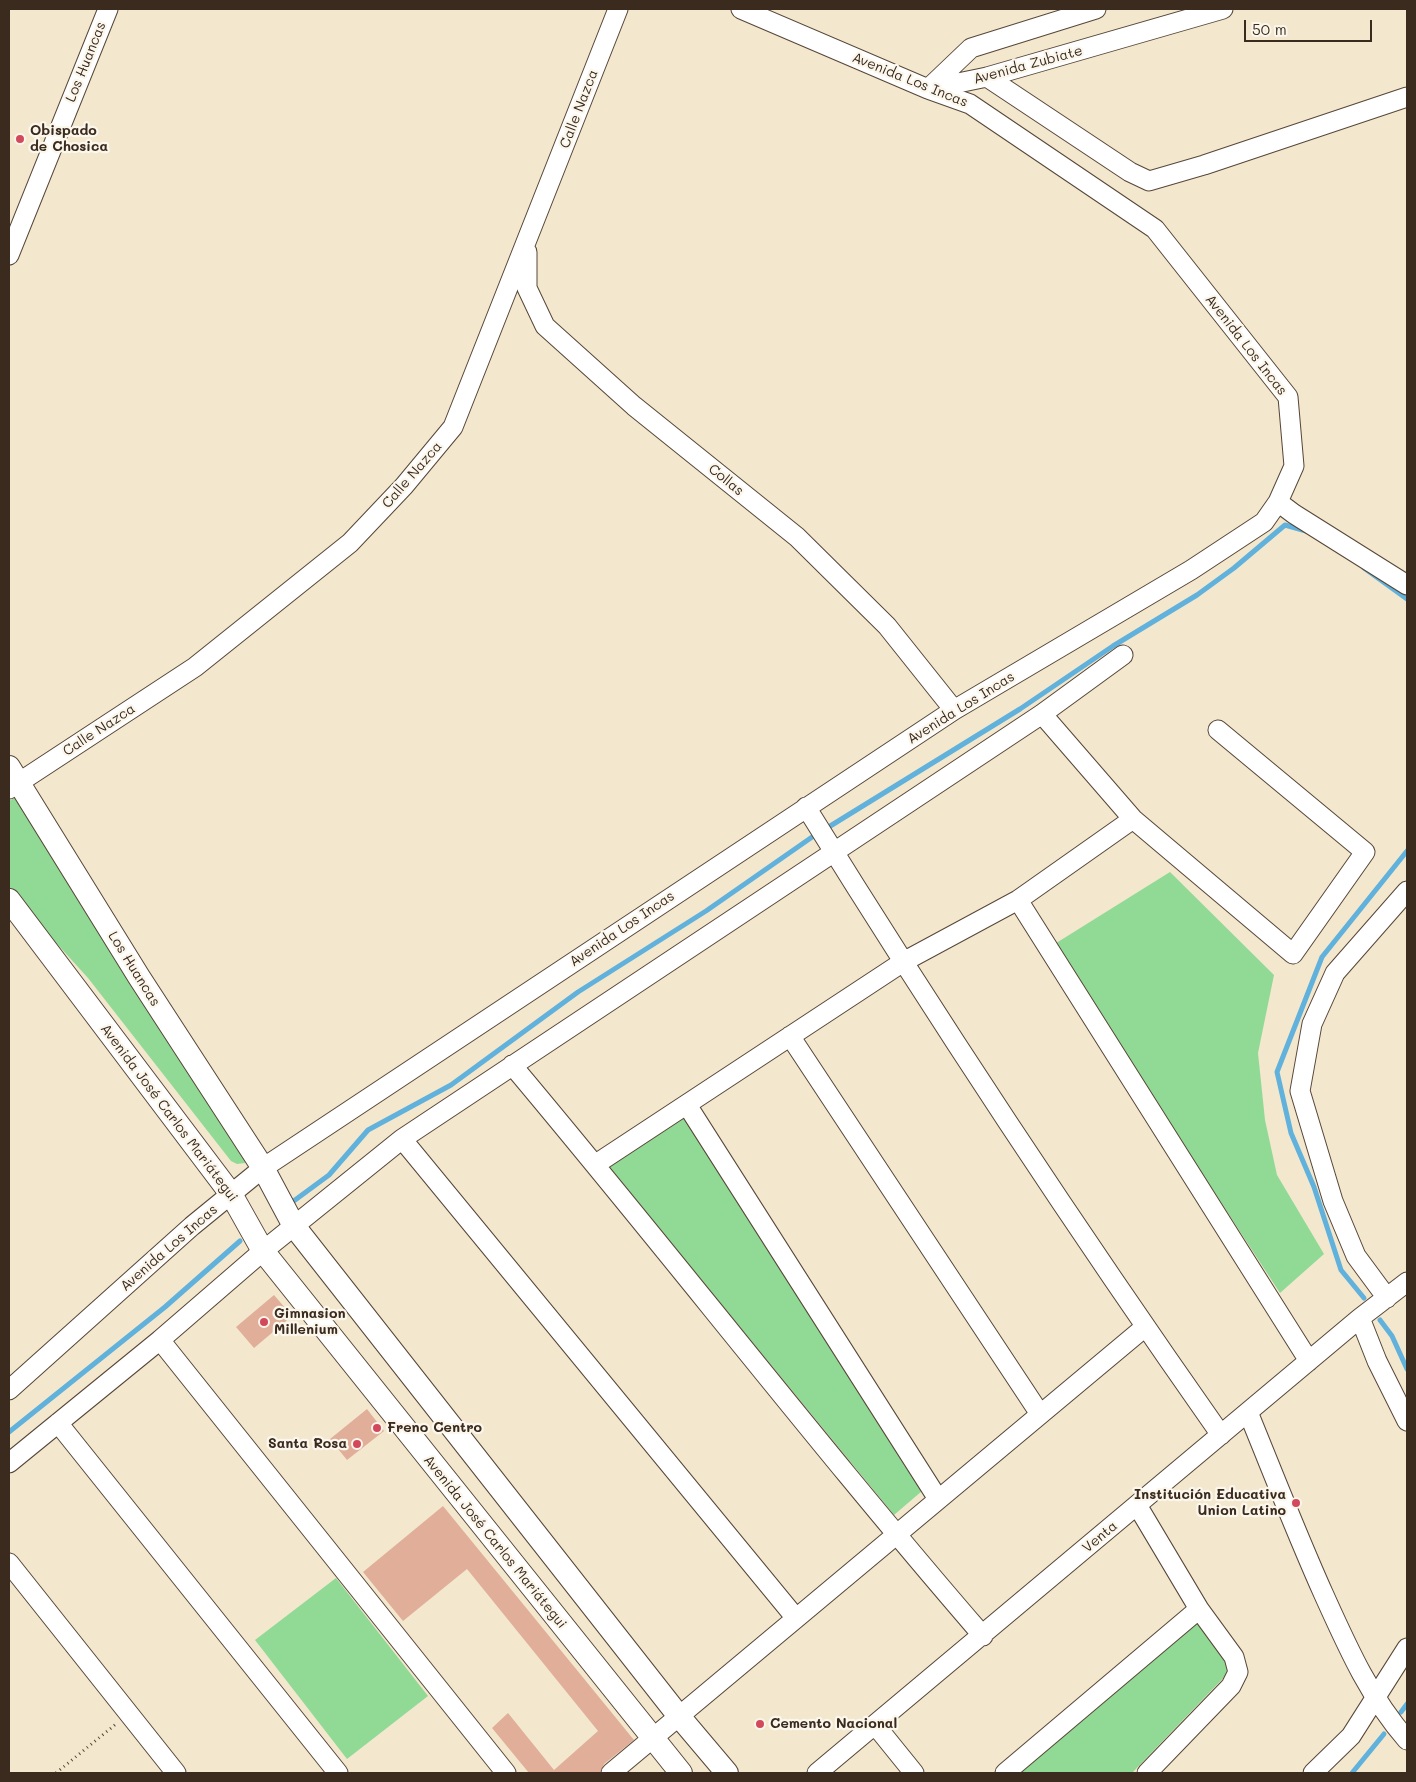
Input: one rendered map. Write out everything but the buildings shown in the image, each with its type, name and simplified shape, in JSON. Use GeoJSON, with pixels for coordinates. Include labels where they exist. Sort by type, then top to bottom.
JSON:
{"type":"FeatureCollection","features":[{"type":"Feature","properties":{"kind":"main road","name":"Los Huancas"},"geometry":{"type":"LineString","coordinates":[[12,780],[263,1168]]}},
{"type":"Feature","properties":{"kind":"main road","name":"Avenida José Carlos Mariátegui"},"geometry":{"type":"LineString","coordinates":[[9,900],[231,1194],[263,1251],[680,1773]]}},
{"type":"Feature","properties":{"kind":"main road"},"geometry":{"type":"LineString","coordinates":[[263,1168],[294,1226],[678,1715],[728,1773]]}},
{"type":"Feature","properties":{"kind":"street","name":"Los Huancas"},"geometry":{"type":"LineString","coordinates":[[9,255],[108,9]]}},
{"type":"Feature","properties":{"kind":"street","name":"Calle Nazca"},"geometry":{"type":"LineString","coordinates":[[12,780],[195,667],[350,543],[404,486],[452,427],[527,243],[618,9]]}},
{"type":"Feature","properties":{"kind":"street","name":"Avenida Los Incas"},"geometry":{"type":"LineString","coordinates":[[9,1390],[192,1226],[263,1168],[954,710],[1191,570],[1264,522],[1278,502],[1294,466],[1288,397],[1155,229],[970,104],[928,89],[741,9]]}},
{"type":"Feature","properties":{"kind":"street","name":"Avenida Zubiate"},"geometry":{"type":"LineString","coordinates":[[928,89],[987,77],[1223,9]]}},
{"type":"Feature","properties":{"kind":"street","name":"Avenida Zubiate"},"geometry":{"type":"LineString","coordinates":[[928,89],[971,48],[1088,10]]}},
{"type":"Feature","properties":{"kind":"street"},"geometry":{"type":"LineString","coordinates":[[987,77],[1130,172],[1149,181],[1204,165],[1407,97]]}},
{"type":"Feature","properties":{"kind":"street","name":"Collas"},"geometry":{"type":"LineString","coordinates":[[527,243],[526,288],[545,326],[634,406],[797,537],[887,626],[954,710]]}},
{"type":"Feature","properties":{"kind":"street"},"geometry":{"type":"LineString","coordinates":[[1278,502],[1294,514],[1406,583]]}},
{"type":"Feature","properties":{"kind":"street"},"geometry":{"type":"LineString","coordinates":[[9,1463],[160,1340],[263,1251],[402,1139],[1042,714],[1123,655]]}},
{"type":"Feature","properties":{"kind":"street"},"geometry":{"type":"LineString","coordinates":[[1042,714],[1134,819],[1293,954],[1365,852],[1218,730]]}},
{"type":"Feature","properties":{"kind":"street"},"geometry":{"type":"LineString","coordinates":[[806,807],[902,962],[1145,1327],[1221,1435]]}},
{"type":"Feature","properties":{"kind":"street"},"geometry":{"type":"LineString","coordinates":[[596,1164],[902,962],[1018,900],[1134,819]]}},
{"type":"Feature","properties":{"kind":"street"},"geometry":{"type":"LineString","coordinates":[[1387,1298],[1356,1256],[1334,1201],[1300,1091],[1312,1024],[1335,973],[1407,891]]}},
{"type":"Feature","properties":{"kind":"street"},"geometry":{"type":"LineString","coordinates":[[1018,900],[1309,1361]]}},
{"type":"Feature","properties":{"kind":"street"},"geometry":{"type":"LineString","coordinates":[[790,1036],[1040,1414]]}},
{"type":"Feature","properties":{"kind":"street"},"geometry":{"type":"LineString","coordinates":[[512,1065],[596,1164],[896,1535],[983,1636]]}},
{"type":"Feature","properties":{"kind":"street"},"geometry":{"type":"LineString","coordinates":[[687,1105],[938,1499]]}},
{"type":"Feature","properties":{"kind":"street"},"geometry":{"type":"LineString","coordinates":[[402,1139],[795,1618]]}},
{"type":"Feature","properties":{"kind":"street","name":"Venta"},"geometry":{"type":"LineString","coordinates":[[817,1773],[876,1726],[1360,1318],[1407,1282]]}},
{"type":"Feature","properties":{"kind":"street"},"geometry":{"type":"LineString","coordinates":[[1360,1318],[1377,1361],[1407,1422]]}},
{"type":"Feature","properties":{"kind":"street"},"geometry":{"type":"LineString","coordinates":[[611,1773],[678,1715],[704,1697],[795,1618],[1145,1327]]}},
{"type":"Feature","properties":{"kind":"street"},"geometry":{"type":"LineString","coordinates":[[160,1340],[506,1773]]}},
{"type":"Feature","properties":{"kind":"street"},"geometry":{"type":"LineString","coordinates":[[1248,1412],[1298,1537],[1357,1669],[1391,1722],[1407,1740]]}},
{"type":"Feature","properties":{"kind":"street"},"geometry":{"type":"LineString","coordinates":[[58,1423],[338,1773]]}},
{"type":"Feature","properties":{"kind":"street"},"geometry":{"type":"LineString","coordinates":[[1137,1505],[1199,1609],[1234,1657],[1238,1672],[1232,1686],[1147,1773]]}},
{"type":"Feature","properties":{"kind":"street"},"geometry":{"type":"LineString","coordinates":[[9,1564],[176,1773]]}},
{"type":"Feature","properties":{"kind":"street"},"geometry":{"type":"LineString","coordinates":[[1005,1773],[1199,1609]]}},
{"type":"Feature","properties":{"kind":"street"},"geometry":{"type":"LineString","coordinates":[[1313,1773],[1351,1736],[1407,1648]]}},
{"type":"Feature","properties":{"kind":"street"},"geometry":{"type":"LineString","coordinates":[[876,1726],[914,1773]]}},
{"type":"Feature","properties":{"kind":"path"},"geometry":{"type":"LineString","coordinates":[[56,1773],[128,1714]]}},
{"type":"Feature","properties":{"kind":"green space"},"geometry":{"type":"Polygon","coordinates":[[[29,789],[247,1157],[245,1163],[237,1164],[231,1161],[88,978],[9,891],[9,801],[29,789]]]}},
{"type":"Feature","properties":{"kind":"green space"},"geometry":{"type":"Polygon","coordinates":[[[1170,872],[1274,975],[1258,1053],[1265,1120],[1277,1175],[1324,1254],[1280,1293],[1053,945],[1170,872]]]}},
{"type":"Feature","properties":{"kind":"green space"},"geometry":{"type":"Polygon","coordinates":[[[686,1114],[922,1491],[894,1515],[608,1166],[686,1114]]]}},
{"type":"Feature","properties":{"kind":"green space"},"geometry":{"type":"Polygon","coordinates":[[[336,1578],[428,1696],[347,1759],[255,1640],[336,1578]]]}},
{"type":"Feature","properties":{"kind":"green space"},"geometry":{"type":"Polygon","coordinates":[[[1198,1618],[1231,1670],[1132,1773],[1015,1773],[1198,1618]]]}},
{"type":"Feature","properties":{"kind":"waterway"},"geometry":{"type":"LineString","coordinates":[[827,828],[1020,709],[1113,646],[1197,595],[1234,568],[1285,525],[1306,531]]}},
{"type":"Feature","properties":{"kind":"waterway"},"geometry":{"type":"LineString","coordinates":[[1364,568],[1407,599]]}},
{"type":"Feature","properties":{"kind":"waterway"},"geometry":{"type":"LineString","coordinates":[[291,1203],[329,1175],[368,1130],[451,1085],[578,992],[706,911],[815,835]]}},
{"type":"Feature","properties":{"kind":"waterway"},"geometry":{"type":"LineString","coordinates":[[1364,1298],[1341,1270],[1314,1187],[1291,1133],[1277,1072],[1322,957],[1407,851]]}},
{"type":"Feature","properties":{"kind":"waterway"},"geometry":{"type":"LineString","coordinates":[[9,1432],[165,1307],[240,1241]]}},
{"type":"Feature","properties":{"kind":"waterway"},"geometry":{"type":"LineString","coordinates":[[1380,1320],[1392,1336],[1407,1369]]}},
{"type":"Feature","properties":{"kind":"waterway"},"geometry":{"type":"LineString","coordinates":[[1401,1712],[1407,1704]]}},
{"type":"Feature","properties":{"kind":"waterway"},"geometry":{"type":"LineString","coordinates":[[1352,1773],[1384,1734]]}},
{"type":"Feature","properties":{"kind":"place","name":"Obispado de Chosica"},"geometry":{"type":"Point","coordinates":[20,139]}},
{"type":"Feature","properties":{"kind":"place","name":"Gimnasion Millenium"},"geometry":{"type":"Point","coordinates":[264,1322]}},
{"type":"Feature","properties":{"kind":"place","name":"Freno Centro"},"geometry":{"type":"Point","coordinates":[377,1428]}},
{"type":"Feature","properties":{"kind":"place","name":"Santa Rosa"},"geometry":{"type":"Point","coordinates":[357,1444]}},
{"type":"Feature","properties":{"kind":"place","name":"Institución Educativa Union Latino"},"geometry":{"type":"Point","coordinates":[1296,1503]}},
{"type":"Feature","properties":{"kind":"place","name":"Cemento Nacional"},"geometry":{"type":"Point","coordinates":[760,1724]}}]}
